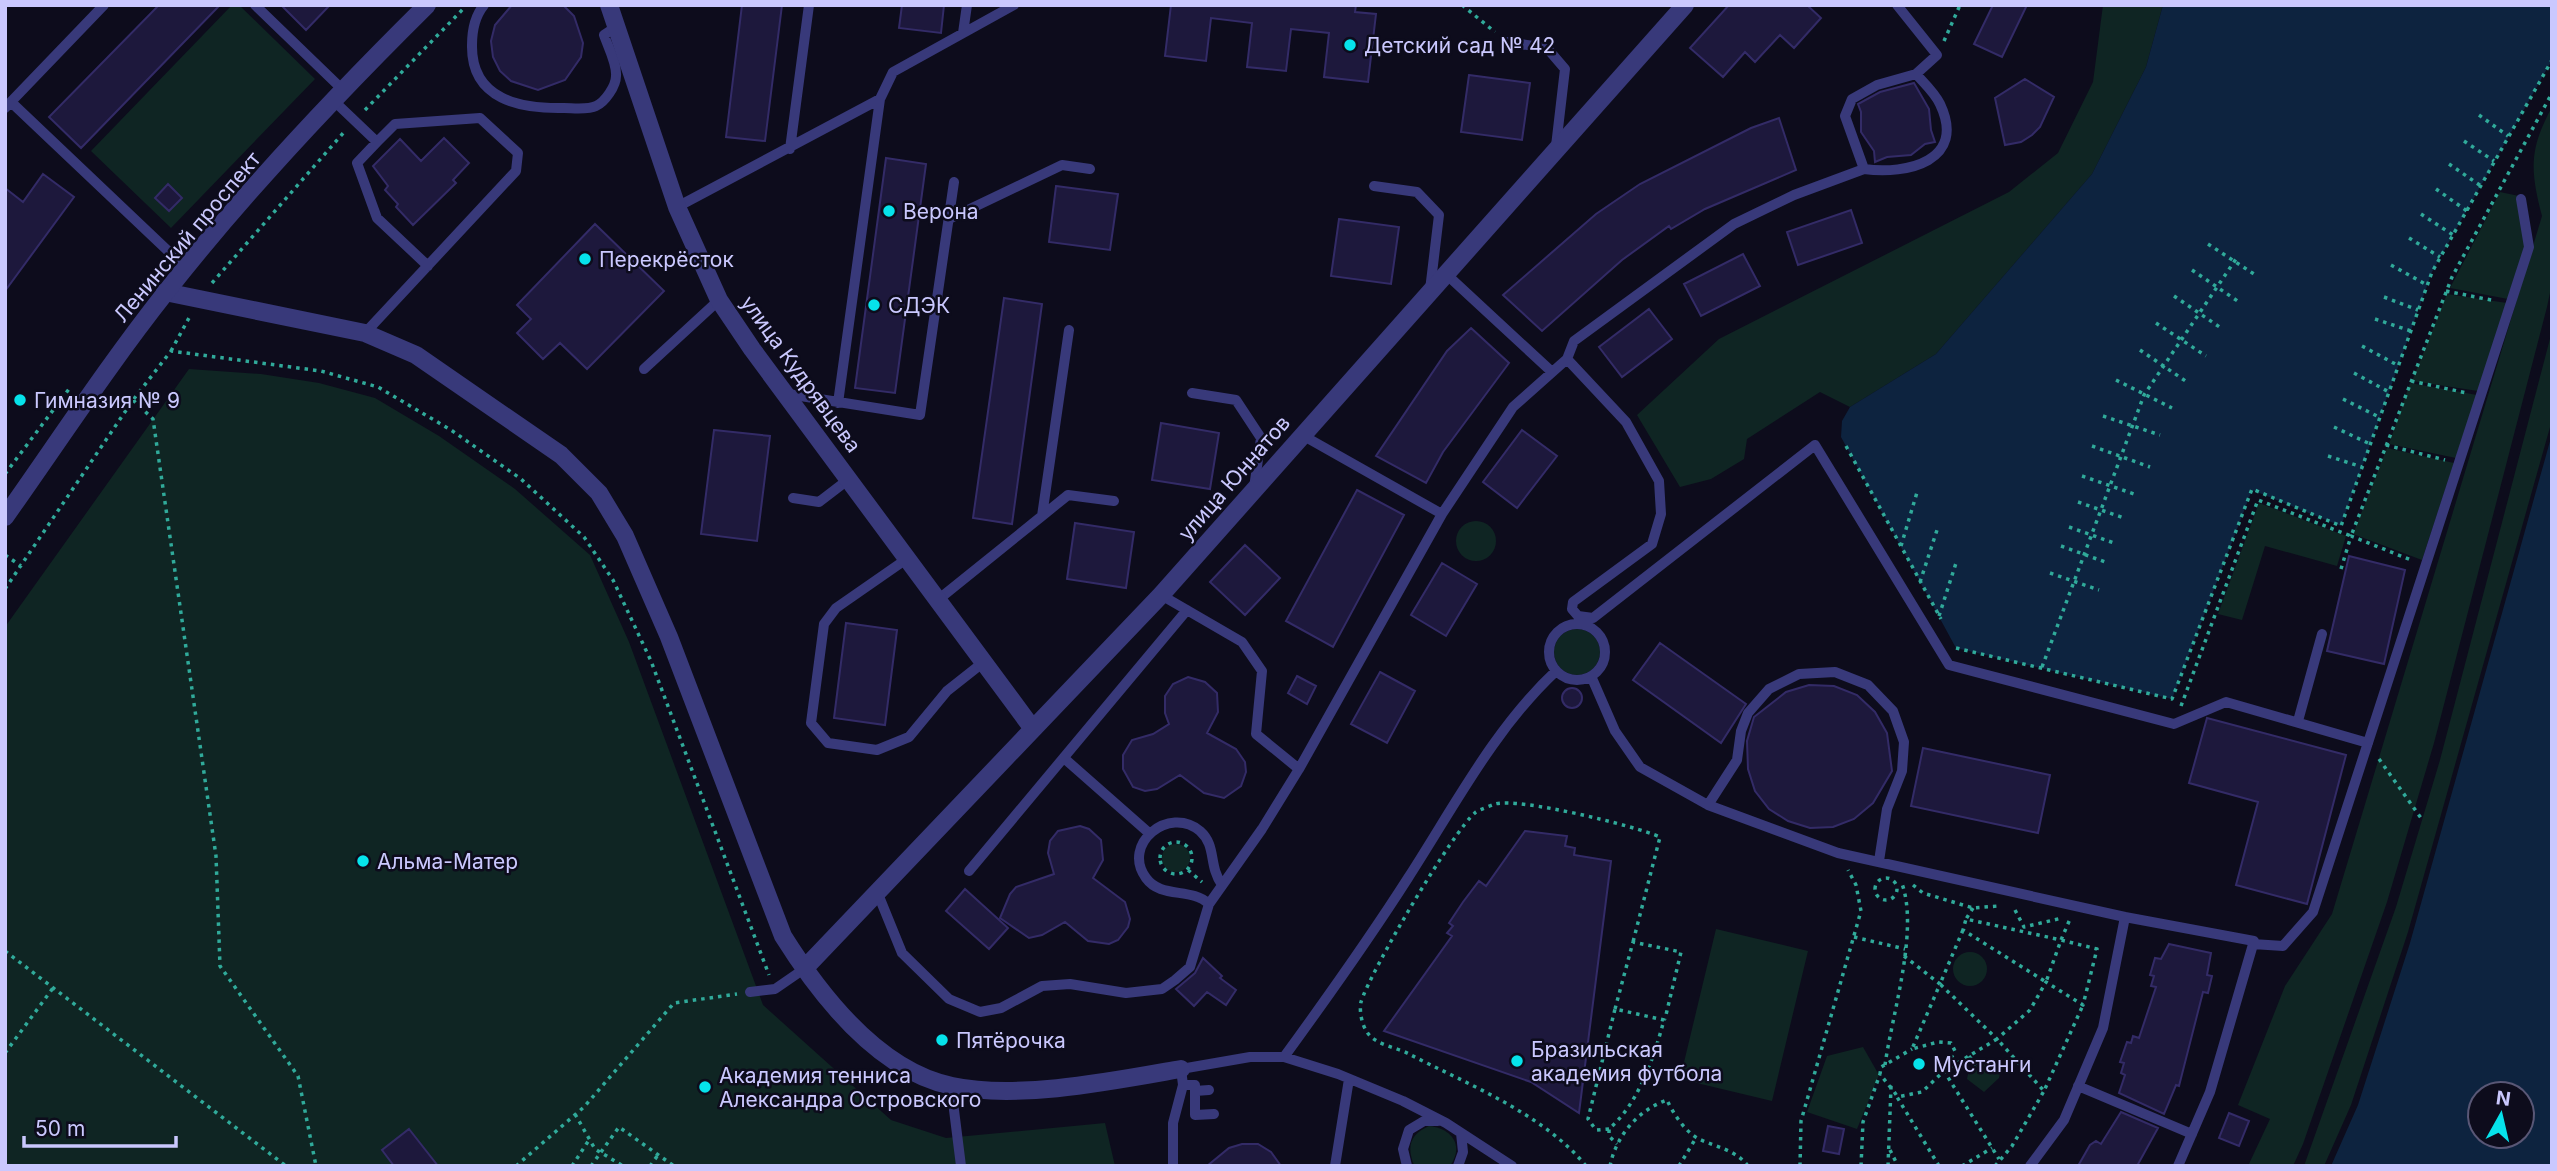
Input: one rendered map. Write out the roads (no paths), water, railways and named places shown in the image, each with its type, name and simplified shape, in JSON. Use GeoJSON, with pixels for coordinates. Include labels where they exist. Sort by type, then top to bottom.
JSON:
{"type":"FeatureCollection","features":[{"type":"Feature","properties":{"kind":"street","name":"Ленинский проспект"},"geometry":{"type":"LineString","coordinates":[[5,517],[165,292],[338,95],[427,5]]}},
{"type":"Feature","properties":{"kind":"street","name":"улица Кудрявцева"},"geometry":{"type":"LineString","coordinates":[[609,5],[677,207],[719,300],[785,394],[1034,729]]}},
{"type":"Feature","properties":{"kind":"street","name":"улица Юннатов"},"geometry":{"type":"LineString","coordinates":[[804,969],[1161,595],[1685,5]]}},
{"type":"Feature","properties":{"kind":"street"},"geometry":{"type":"LineString","coordinates":[[165,292],[365,333],[416,355],[561,454],[599,493],[625,536],[665,626],[783,936],[804,969],[849,1024],[898,1062],[951,1086],[1013,1090],[1182,1077]]}},
{"type":"Feature","properties":{"kind":"lane"},"geometry":{"type":"LineString","coordinates":[[104,5],[8,105],[186,268]]}},
{"type":"Feature","properties":{"kind":"lane"},"geometry":{"type":"LineString","coordinates":[[255,5],[338,95],[354,121],[377,142]]}},
{"type":"Feature","properties":{"kind":"lane"},"geometry":{"type":"LineString","coordinates":[[484,5],[472,32],[471,54],[479,75],[492,92],[511,104],[532,109],[595,107],[609,95],[616,77],[604,35],[616,27]]}},
{"type":"Feature","properties":{"kind":"lane"},"geometry":{"type":"LineString","coordinates":[[790,149],[808,5]]}},
{"type":"Feature","properties":{"kind":"lane"},"geometry":{"type":"LineString","coordinates":[[963,33],[967,5]]}},
{"type":"Feature","properties":{"kind":"lane"},"geometry":{"type":"LineString","coordinates":[[838,403],[880,99],[893,72],[1014,5]]}},
{"type":"Feature","properties":{"kind":"lane"},"geometry":{"type":"LineString","coordinates":[[1864,169],[1845,116],[1852,99],[1877,85],[1916,74],[1937,55],[1897,5]]}},
{"type":"Feature","properties":{"kind":"lane"},"geometry":{"type":"LineString","coordinates":[[1507,42],[1546,48],[1565,69],[1555,149]]}},
{"type":"Feature","properties":{"kind":"lane"},"geometry":{"type":"LineString","coordinates":[[878,894],[902,953],[950,999],[980,1012],[1001,1008],[1042,986],[1070,984],[1126,993],[1162,989],[1189,967],[1209,904],[1262,829],[1442,514],[1513,407],[1567,359],[1574,341],[1734,224],[1794,195],[1864,169],[1906,170],[1931,160],[1944,146],[1948,128],[1940,102],[1916,74]]}},
{"type":"Feature","properties":{"kind":"lane"},"geometry":{"type":"LineString","coordinates":[[677,207],[880,99]]}},
{"type":"Feature","properties":{"kind":"lane"},"geometry":{"type":"LineString","coordinates":[[365,333],[428,266],[516,171],[517,153],[480,118],[395,124],[357,163],[377,218],[428,266]]}},
{"type":"Feature","properties":{"kind":"lane"},"geometry":{"type":"LineString","coordinates":[[948,219],[1062,165],[1090,169]]}},
{"type":"Feature","properties":{"kind":"lane"},"geometry":{"type":"LineString","coordinates":[[785,394],[920,415],[954,182]]}},
{"type":"Feature","properties":{"kind":"lane"},"geometry":{"type":"LineString","coordinates":[[1374,186],[1417,192],[1438,215],[1430,290]]}},
{"type":"Feature","properties":{"kind":"lane"},"geometry":{"type":"LineString","coordinates":[[2253,944],[2283,946],[2313,912],[2529,247],[2521,199]]}},
{"type":"Feature","properties":{"kind":"lane"},"geometry":{"type":"LineString","coordinates":[[1445,273],[1552,372]]}},
{"type":"Feature","properties":{"kind":"lane"},"geometry":{"type":"LineString","coordinates":[[644,369],[719,300]]}},
{"type":"Feature","properties":{"kind":"lane"},"geometry":{"type":"LineString","coordinates":[[1042,516],[1069,330]]}},
{"type":"Feature","properties":{"kind":"lane"},"geometry":{"type":"LineString","coordinates":[[1567,359],[1626,422],[1659,481],[1661,514],[1652,544],[1573,602],[1572,609],[1588,623],[1604,642],[1603,664],[1591,676],[1575,680],[1556,671],[1548,650],[1558,631],[1567,625],[1588,623],[1815,445],[1949,665],[2174,724],[2226,702],[2368,743]]}},
{"type":"Feature","properties":{"kind":"lane"},"geometry":{"type":"LineString","coordinates":[[1192,393],[1236,400],[1261,438],[1254,489]]}},
{"type":"Feature","properties":{"kind":"lane"},"geometry":{"type":"LineString","coordinates":[[1301,435],[1442,514]]}},
{"type":"Feature","properties":{"kind":"lane"},"geometry":{"type":"LineString","coordinates":[[793,498],[819,502],[849,479]]}},
{"type":"Feature","properties":{"kind":"lane"},"geometry":{"type":"LineString","coordinates":[[939,599],[1068,495],[1114,501]]}},
{"type":"Feature","properties":{"kind":"lane"},"geometry":{"type":"LineString","coordinates":[[908,558],[836,608],[824,624],[811,723],[828,743],[877,750],[909,737],[947,691],[985,662]]}},
{"type":"Feature","properties":{"kind":"lane"},"geometry":{"type":"LineString","coordinates":[[1161,595],[1242,642],[1262,671],[1256,734],[1298,769]]}},
{"type":"Feature","properties":{"kind":"lane"},"geometry":{"type":"LineString","coordinates":[[969,871],[1065,760],[1187,610]]}},
{"type":"Feature","properties":{"kind":"lane"},"geometry":{"type":"LineString","coordinates":[[2298,721],[2322,634]]}},
{"type":"Feature","properties":{"kind":"lane"},"geometry":{"type":"LineString","coordinates":[[1284,1057],[1348,970],[1463,790],[1525,700],[1556,671]]}},
{"type":"Feature","properties":{"kind":"lane"},"geometry":{"type":"LineString","coordinates":[[1708,805],[1737,760],[1741,732],[1748,713],[1769,689],[1799,674],[1835,672],[1868,685],[1893,711],[1905,742],[1902,771],[1887,809],[1879,860]]}},
{"type":"Feature","properties":{"kind":"lane"},"geometry":{"type":"LineString","coordinates":[[1591,676],[1615,731],[1640,768],[1708,805],[1838,853],[2126,917],[2254,941],[2210,1092],[2178,1166]]}},
{"type":"Feature","properties":{"kind":"lane"},"geometry":{"type":"LineString","coordinates":[[1065,760],[1149,833]]}},
{"type":"Feature","properties":{"kind":"lane"},"geometry":{"type":"LineString","coordinates":[[1209,904],[1194,894],[1162,890],[1146,879],[1140,859],[1149,833],[1166,823],[1176,822],[1196,829],[1209,843],[1213,870],[1222,884]]}},
{"type":"Feature","properties":{"kind":"lane"},"geometry":{"type":"LineString","coordinates":[[2030,1166],[2064,1120],[2103,1028],[2126,917]]}},
{"type":"Feature","properties":{"kind":"lane"},"geometry":{"type":"LineString","coordinates":[[750,992],[775,989],[804,969]]}},
{"type":"Feature","properties":{"kind":"lane"},"geometry":{"type":"LineString","coordinates":[[1182,1077],[1250,1056],[1284,1057],[1349,1079],[1446,1123],[1512,1166]]}},
{"type":"Feature","properties":{"kind":"lane"},"geometry":{"type":"LineString","coordinates":[[1182,1077],[1195,1085],[1195,1115],[1214,1114]]}},
{"type":"Feature","properties":{"kind":"lane"},"geometry":{"type":"LineString","coordinates":[[1173,1166],[1173,1123],[1182,1077]]}},
{"type":"Feature","properties":{"kind":"lane"},"geometry":{"type":"LineString","coordinates":[[1335,1166],[1349,1079]]}},
{"type":"Feature","properties":{"kind":"lane"},"geometry":{"type":"LineString","coordinates":[[951,1086],[961,1166]]}},
{"type":"Feature","properties":{"kind":"lane"},"geometry":{"type":"LineString","coordinates":[[2078,1086],[2192,1134]]}},
{"type":"Feature","properties":{"kind":"lane"},"geometry":{"type":"LineString","coordinates":[[1195,1091],[1209,1090]]}},
{"type":"Feature","properties":{"kind":"lane"},"geometry":{"type":"LineString","coordinates":[[1407,1166],[1403,1150],[1409,1130],[1430,1120],[1446,1123]]}},
{"type":"Feature","properties":{"kind":"lane"},"geometry":{"type":"LineString","coordinates":[[1459,1164],[1464,1143],[1461,1133]]}},
{"type":"Feature","properties":{"kind":"water"},"geometry":{"type":"Polygon","coordinates":[[[2163,5],[2552,5],[2552,60],[2432,272],[2341,526],[2252,490],[2172,699],[1956,648],[1841,437],[1842,421],[1850,407],[1936,354],[2092,174],[2146,67],[2163,5]]]}},
{"type":"Feature","properties":{"kind":"water"},"geometry":{"type":"Polygon","coordinates":[[[2552,434],[2552,1166],[2331,1166],[2358,1105],[2410,943],[2552,434]]]}},
{"type":"Feature","properties":{"kind":"place","name":"Детский сад № 42"},"geometry":{"type":"Point","coordinates":[1350,45]}},
{"type":"Feature","properties":{"kind":"place","name":"Верона"},"geometry":{"type":"Point","coordinates":[889,211]}},
{"type":"Feature","properties":{"kind":"place","name":"Перекрёсток"},"geometry":{"type":"Point","coordinates":[585,259]}},
{"type":"Feature","properties":{"kind":"place","name":"СДЭК"},"geometry":{"type":"Point","coordinates":[874,305]}},
{"type":"Feature","properties":{"kind":"place","name":"Гимназия № 9"},"geometry":{"type":"Point","coordinates":[20,400]}},
{"type":"Feature","properties":{"kind":"place","name":"Альма-Матер"},"geometry":{"type":"Point","coordinates":[363,861]}},
{"type":"Feature","properties":{"kind":"place","name":"Пятёрочка"},"geometry":{"type":"Point","coordinates":[942,1040]}},
{"type":"Feature","properties":{"kind":"place","name":"Бразильская академия футбола"},"geometry":{"type":"Point","coordinates":[1517,1061]}},
{"type":"Feature","properties":{"kind":"place","name":"Мустанги"},"geometry":{"type":"Point","coordinates":[1919,1064]}},
{"type":"Feature","properties":{"kind":"place","name":"Академия тенниса Александра Островского"},"geometry":{"type":"Point","coordinates":[705,1087]}}]}
